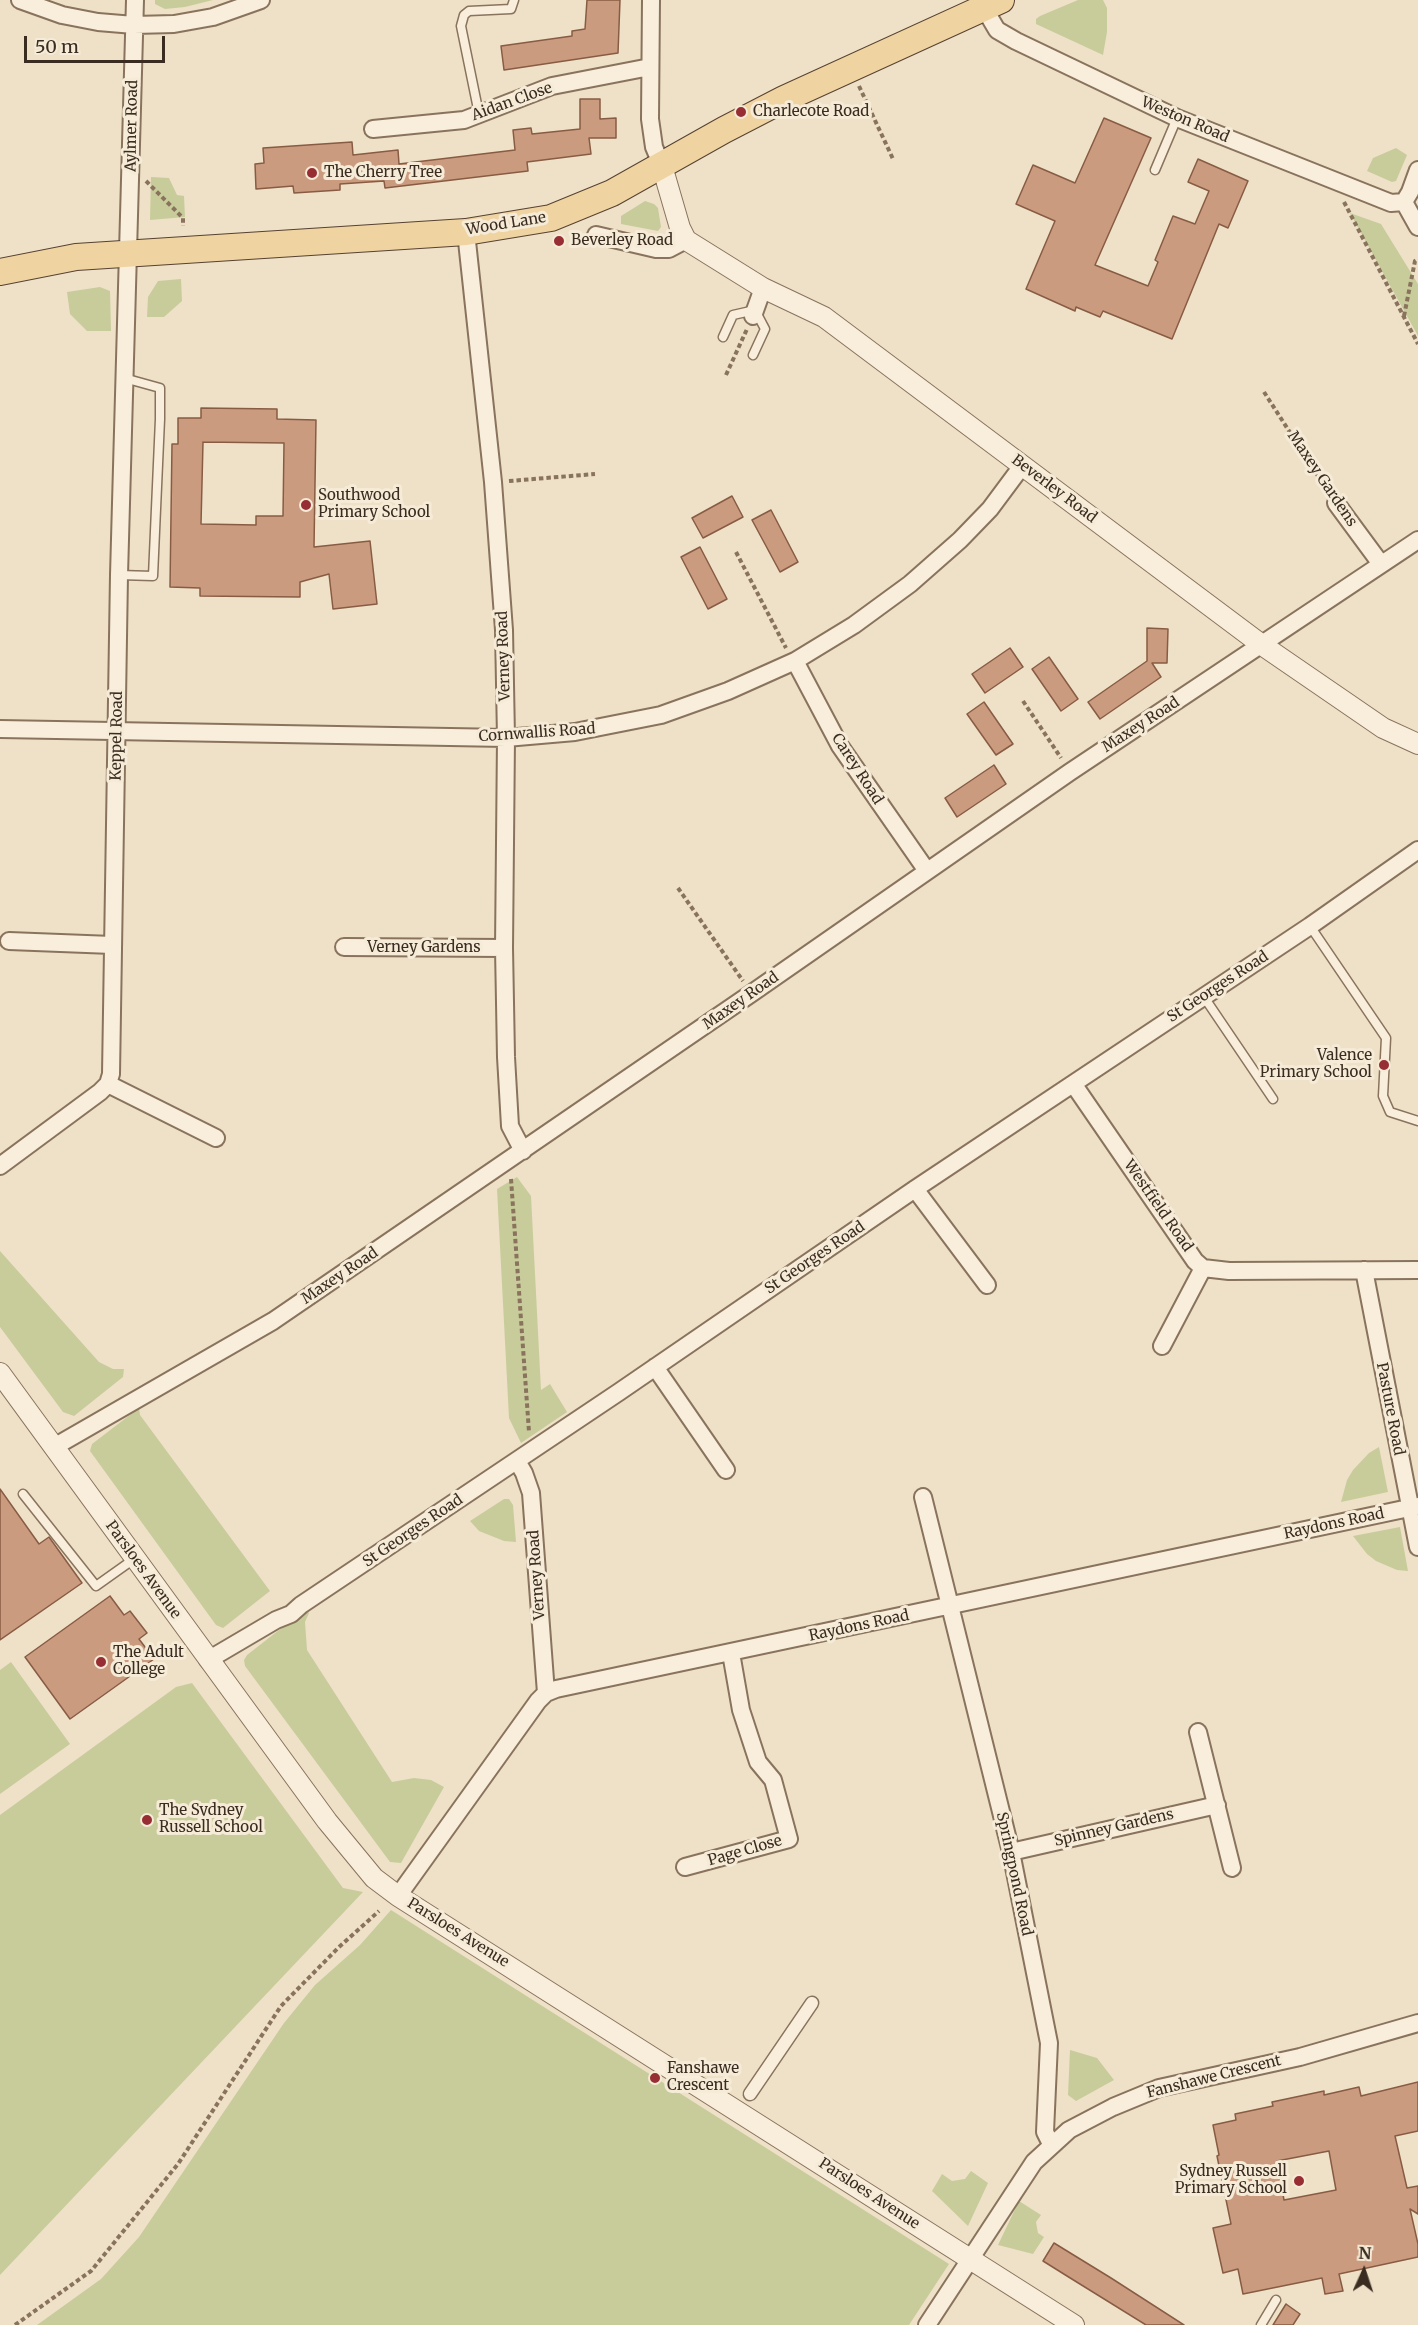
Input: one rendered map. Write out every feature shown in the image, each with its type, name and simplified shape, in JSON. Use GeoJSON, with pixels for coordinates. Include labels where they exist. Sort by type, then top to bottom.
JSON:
{"type":"FeatureCollection","features":[{"type":"Feature","properties":{"kind":"main road","name":"Wood Lane"},"geometry":{"type":"LineString","coordinates":[[0,272],[76,257],[466,231],[551,218],[612,193],[724,130],[851,68],[992,4]]}},
{"type":"Feature","properties":{"kind":"street"},"geometry":{"type":"LineString","coordinates":[[20,0],[62,15],[98,22],[134,25],[174,24],[213,17],[261,0]]}},
{"type":"Feature","properties":{"kind":"street","name":"Aylmer Road"},"geometry":{"type":"LineString","coordinates":[[129,253],[135,0]]}},
{"type":"Feature","properties":{"kind":"street"},"geometry":{"type":"LineString","coordinates":[[596,234],[656,249],[669,249],[686,240],[680,228],[651,136],[651,0]]}},
{"type":"Feature","properties":{"kind":"street","name":"Weston Road"},"geometry":{"type":"LineString","coordinates":[[992,4],[998,30],[1016,41],[1177,118],[1391,203],[1404,202]]}},
{"type":"Feature","properties":{"kind":"street","name":"Aidan Close"},"geometry":{"type":"LineString","coordinates":[[373,129],[464,120],[552,86],[650,67]]}},
{"type":"Feature","properties":{"kind":"street"},"geometry":{"type":"LineString","coordinates":[[1418,170],[1404,202],[1418,227]]}},
{"type":"Feature","properties":{"kind":"street","name":"Verney Road"},"geometry":{"type":"LineString","coordinates":[[466,231],[494,482],[504,630],[506,738],[504,948],[510,1126],[523,1151]]}},
{"type":"Feature","properties":{"kind":"street","name":"Beverley Road"},"geometry":{"type":"LineString","coordinates":[[686,240],[763,288],[824,317],[1262,645],[1383,728],[1418,744]]}},
{"type":"Feature","properties":{"kind":"street","name":"Keppel Road"},"geometry":{"type":"LineString","coordinates":[[108,1084],[112,1037],[119,574],[129,253]]}},
{"type":"Feature","properties":{"kind":"street"},"geometry":{"type":"LineString","coordinates":[[754,313],[763,288]]}},
{"type":"Feature","properties":{"kind":"street","name":"Cornwallis Road"},"geometry":{"type":"LineString","coordinates":[[0,729],[506,738],[575,732],[661,715],[728,691],[795,661],[854,625],[910,584],[960,540],[990,509],[1022,465]]}},
{"type":"Feature","properties":{"kind":"street","name":"Maxey Gardens"},"geometry":{"type":"LineString","coordinates":[[1336,503],[1381,564]]}},
{"type":"Feature","properties":{"kind":"street","name":"Maxey Road"},"geometry":{"type":"LineString","coordinates":[[54,1447],[273,1321],[523,1151],[1070,772],[1418,540]]}},
{"type":"Feature","properties":{"kind":"street","name":"Carey Road"},"geometry":{"type":"LineString","coordinates":[[795,661],[840,746],[927,871]]}},
{"type":"Feature","properties":{"kind":"street","name":"St Georges Road"},"geometry":{"type":"LineString","coordinates":[[208,1660],[276,1620],[291,1614],[301,1605],[517,1461],[915,1189],[1310,926],[1418,850]]}},
{"type":"Feature","properties":{"kind":"street"},"geometry":{"type":"LineString","coordinates":[[9,941],[112,945]]}},
{"type":"Feature","properties":{"kind":"street","name":"Verney Gardens"},"geometry":{"type":"LineString","coordinates":[[344,947],[504,948]]}},
{"type":"Feature","properties":{"kind":"street"},"geometry":{"type":"LineString","coordinates":[[0,1166],[108,1084],[216,1138]]}},
{"type":"Feature","properties":{"kind":"street","name":"Westfield Road"},"geometry":{"type":"LineString","coordinates":[[1074,1084],[1195,1261],[1203,1268],[1229,1271],[1418,1270]]}},
{"type":"Feature","properties":{"kind":"street"},"geometry":{"type":"LineString","coordinates":[[915,1189],[987,1285]]}},
{"type":"Feature","properties":{"kind":"street"},"geometry":{"type":"LineString","coordinates":[[1162,1346],[1203,1268]]}},
{"type":"Feature","properties":{"kind":"street","name":"Pasture Road"},"geometry":{"type":"LineString","coordinates":[[1364,1270],[1414,1507],[1418,1547]]}},
{"type":"Feature","properties":{"kind":"street"},"geometry":{"type":"LineString","coordinates":[[655,1367],[726,1470]]}},
{"type":"Feature","properties":{"kind":"street","name":"Parsloes Avenue"},"geometry":{"type":"LineString","coordinates":[[0,1373],[346,1847],[374,1878],[398,1896],[1074,2325]]}},
{"type":"Feature","properties":{"kind":"street","name":"Verney Road"},"geometry":{"type":"LineString","coordinates":[[517,1461],[531,1493],[546,1693]]}},
{"type":"Feature","properties":{"kind":"street","name":"Springpond Road"},"geometry":{"type":"LineString","coordinates":[[923,1497],[1011,1852],[1049,2043],[1045,2132],[1051,2144]]}},
{"type":"Feature","properties":{"kind":"street","name":"Raydons Road"},"geometry":{"type":"LineString","coordinates":[[546,1693],[1414,1507]]}},
{"type":"Feature","properties":{"kind":"street","name":"Page Close"},"geometry":{"type":"LineString","coordinates":[[685,1867],[789,1839],[773,1780],[758,1762],[741,1710],[731,1653]]}},
{"type":"Feature","properties":{"kind":"street"},"geometry":{"type":"LineString","coordinates":[[398,1896],[546,1693]]}},
{"type":"Feature","properties":{"kind":"street"},"geometry":{"type":"LineString","coordinates":[[1198,1732],[1233,1868]]}},
{"type":"Feature","properties":{"kind":"street","name":"Spinney Gardens"},"geometry":{"type":"LineString","coordinates":[[1011,1852],[1217,1805]]}},
{"type":"Feature","properties":{"kind":"street"},"geometry":{"type":"LineString","coordinates":[[750,2094],[812,2003]]}},
{"type":"Feature","properties":{"kind":"street","name":"Fanshawe Crescent"},"geometry":{"type":"LineString","coordinates":[[927,2325],[1034,2162],[1051,2144],[1069,2130],[1113,2107],[1159,2088],[1300,2057],[1418,2023]]}},
{"type":"Feature","properties":{"kind":"lane"},"geometry":{"type":"LineString","coordinates":[[479,114],[461,26],[464,15],[469,11],[511,9],[514,0]]}},
{"type":"Feature","properties":{"kind":"lane"},"geometry":{"type":"LineString","coordinates":[[1155,170],[1177,118]]}},
{"type":"Feature","properties":{"kind":"lane"},"geometry":{"type":"LineString","coordinates":[[723,337],[733,315],[754,313],[765,328],[753,355]]}},
{"type":"Feature","properties":{"kind":"lane"},"geometry":{"type":"LineString","coordinates":[[119,574],[153,576],[160,388],[124,378]]}},
{"type":"Feature","properties":{"kind":"lane"},"geometry":{"type":"LineString","coordinates":[[1310,926],[1386,1038],[1383,1096],[1390,1112],[1418,1121]]}},
{"type":"Feature","properties":{"kind":"lane"},"geometry":{"type":"LineString","coordinates":[[1204,997],[1273,1099]]}},
{"type":"Feature","properties":{"kind":"lane"},"geometry":{"type":"LineString","coordinates":[[23,1494],[96,1586],[135,1558]]}},
{"type":"Feature","properties":{"kind":"lane"},"geometry":{"type":"LineString","coordinates":[[1261,2325],[1276,2300]]}},
{"type":"Feature","properties":{"kind":"path"},"geometry":{"type":"LineString","coordinates":[[851,68],[893,159]]}},
{"type":"Feature","properties":{"kind":"path"},"geometry":{"type":"LineString","coordinates":[[131,170],[149,183],[183,218],[183,226]]}},
{"type":"Feature","properties":{"kind":"path"},"geometry":{"type":"LineString","coordinates":[[1337,182],[1347,211],[1418,344]]}},
{"type":"Feature","properties":{"kind":"path"},"geometry":{"type":"LineString","coordinates":[[1404,317],[1415,261],[1418,259]]}},
{"type":"Feature","properties":{"kind":"path"},"geometry":{"type":"LineString","coordinates":[[726,375],[754,313]]}},
{"type":"Feature","properties":{"kind":"path","name":"Maxey Gardens"},"geometry":{"type":"LineString","coordinates":[[1264,392],[1336,503]]}},
{"type":"Feature","properties":{"kind":"path"},"geometry":{"type":"LineString","coordinates":[[494,482],[595,474]]}},
{"type":"Feature","properties":{"kind":"path"},"geometry":{"type":"LineString","coordinates":[[736,552],[795,661]]}},
{"type":"Feature","properties":{"kind":"path"},"geometry":{"type":"LineString","coordinates":[[1023,701],[1070,772]]}},
{"type":"Feature","properties":{"kind":"path"},"geometry":{"type":"LineString","coordinates":[[678,888],[752,993]]}},
{"type":"Feature","properties":{"kind":"path"},"geometry":{"type":"LineString","coordinates":[[511,1175],[530,1442],[512,1455],[517,1461]]}},
{"type":"Feature","properties":{"kind":"path"},"geometry":{"type":"LineString","coordinates":[[15,2325],[91,2271],[178,2164],[281,2006],[339,1947],[379,1911]]}},
{"type":"Feature","properties":{"kind":"green space"},"geometry":{"type":"Polygon","coordinates":[[[155,0],[213,0],[165,9],[155,4],[155,0]]]}},
{"type":"Feature","properties":{"kind":"green space"},"geometry":{"type":"Polygon","coordinates":[[[1078,0],[1103,0],[1107,8],[1107,32],[1103,55],[1036,24],[1036,19],[1040,16],[1078,0]]]}},
{"type":"Feature","properties":{"kind":"green space"},"geometry":{"type":"Polygon","coordinates":[[[1396,148],[1407,155],[1396,181],[1392,182],[1367,171],[1373,158],[1396,148]]]}},
{"type":"Feature","properties":{"kind":"green space"},"geometry":{"type":"Polygon","coordinates":[[[151,177],[169,178],[177,195],[184,196],[185,217],[150,220],[151,177]]]}},
{"type":"Feature","properties":{"kind":"green space"},"geometry":{"type":"Polygon","coordinates":[[[645,201],[658,208],[661,227],[658,231],[621,224],[621,216],[645,201]]]}},
{"type":"Feature","properties":{"kind":"green space"},"geometry":{"type":"Polygon","coordinates":[[[1350,213],[1381,224],[1418,284],[1418,336],[1350,213]]]}},
{"type":"Feature","properties":{"kind":"green space"},"geometry":{"type":"Polygon","coordinates":[[[181,279],[182,301],[164,317],[147,317],[148,297],[158,281],[181,279]]]}},
{"type":"Feature","properties":{"kind":"green space"},"geometry":{"type":"Polygon","coordinates":[[[100,287],[110,291],[111,331],[87,331],[70,314],[67,292],[100,287]]]}},
{"type":"Feature","properties":{"kind":"green space"},"geometry":{"type":"Polygon","coordinates":[[[517,1177],[531,1196],[541,1390],[550,1384],[567,1412],[521,1443],[509,1418],[497,1189],[517,1177]]]}},
{"type":"Feature","properties":{"kind":"green space"},"geometry":{"type":"Polygon","coordinates":[[[0,1251],[99,1362],[113,1369],[124,1369],[123,1377],[74,1416],[63,1412],[0,1327],[0,1251]]]}},
{"type":"Feature","properties":{"kind":"green space"},"geometry":{"type":"Polygon","coordinates":[[[139,1408],[140,1415],[270,1591],[223,1628],[216,1625],[90,1451],[92,1444],[139,1408]]]}},
{"type":"Feature","properties":{"kind":"green space"},"geometry":{"type":"Polygon","coordinates":[[[1379,1447],[1388,1492],[1341,1502],[1347,1480],[1353,1470],[1369,1453],[1379,1447]]]}},
{"type":"Feature","properties":{"kind":"green space"},"geometry":{"type":"Polygon","coordinates":[[[504,1499],[509,1499],[513,1505],[516,1542],[504,1541],[479,1531],[470,1521],[504,1499]]]}},
{"type":"Feature","properties":{"kind":"green space"},"geometry":{"type":"Polygon","coordinates":[[[1400,1527],[1408,1571],[1397,1570],[1376,1561],[1367,1554],[1353,1536],[1400,1527]]]}},
{"type":"Feature","properties":{"kind":"green space"},"geometry":{"type":"Polygon","coordinates":[[[306,1609],[309,1613],[305,1622],[307,1650],[392,1782],[414,1778],[431,1780],[444,1787],[401,1863],[390,1862],[245,1666],[244,1660],[247,1655],[306,1609]]]}},
{"type":"Feature","properties":{"kind":"green space"},"geometry":{"type":"Polygon","coordinates":[[[11,1662],[70,1744],[0,1794],[0,1670],[11,1662]]]}},
{"type":"Feature","properties":{"kind":"green space","name":"The Sydney Russell School"},"geometry":{"type":"Polygon","coordinates":[[[192,1683],[343,1888],[363,1892],[0,2275],[0,1815],[176,1687],[192,1683]]]}},
{"type":"Feature","properties":{"kind":"green space"},"geometry":{"type":"Polygon","coordinates":[[[391,1910],[949,2264],[909,2325],[37,2325],[101,2279],[139,2237],[284,2023],[315,1985],[360,1945],[391,1910]]]}},
{"type":"Feature","properties":{"kind":"green space"},"geometry":{"type":"Polygon","coordinates":[[[1070,2050],[1097,2058],[1114,2080],[1076,2101],[1068,2095],[1070,2050]]]}},
{"type":"Feature","properties":{"kind":"green space"},"geometry":{"type":"Polygon","coordinates":[[[971,2171],[988,2183],[968,2226],[932,2191],[942,2174],[952,2181],[965,2179],[971,2171]]]}},
{"type":"Feature","properties":{"kind":"green space"},"geometry":{"type":"Polygon","coordinates":[[[1019,2201],[1041,2215],[1036,2222],[1038,2233],[1044,2237],[1033,2254],[998,2245],[1019,2201]]]}},
{"type":"Feature","properties":{"kind":"building"},"geometry":{"type":"Polygon","coordinates":[[[587,0],[620,0],[618,53],[504,70],[501,46],[572,36],[572,31],[585,29],[587,0]]]}},
{"type":"Feature","properties":{"kind":"building"},"geometry":{"type":"Polygon","coordinates":[[[580,99],[600,99],[600,119],[616,118],[616,138],[589,138],[591,154],[527,162],[528,171],[385,188],[384,181],[340,184],[340,190],[294,193],[293,186],[256,189],[255,164],[264,163],[263,148],[352,142],[353,155],[398,150],[399,164],[515,150],[513,130],[531,128],[532,134],[580,129],[580,99]]]}},
{"type":"Feature","properties":{"kind":"building"},"geometry":{"type":"Polygon","coordinates":[[[1104,118],[1151,138],[1095,265],[1148,286],[1158,262],[1155,260],[1173,216],[1195,224],[1209,191],[1188,182],[1198,159],[1248,181],[1228,228],[1219,224],[1172,339],[1103,311],[1100,317],[1076,307],[1075,311],[1026,289],[1055,221],[1016,204],[1033,165],[1075,183],[1104,118]]]}},
{"type":"Feature","properties":{"kind":"building"},"geometry":{"type":"Polygon","coordinates":[[[201,408],[277,409],[277,419],[316,420],[314,547],[370,541],[377,604],[333,609],[329,574],[300,582],[300,597],[200,596],[200,588],[170,587],[172,444],[178,444],[178,418],[201,418],[201,408]],[[203,442],[201,524],[256,525],[256,516],[283,516],[284,443],[203,442]]]}},
{"type":"Feature","properties":{"kind":"building"},"geometry":{"type":"Polygon","coordinates":[[[732,496],[743,517],[703,538],[692,518],[732,496]]]}},
{"type":"Feature","properties":{"kind":"building"},"geometry":{"type":"Polygon","coordinates":[[[771,510],[798,562],[780,572],[752,520],[771,510]]]}},
{"type":"Feature","properties":{"kind":"building"},"geometry":{"type":"Polygon","coordinates":[[[700,547],[727,599],[708,609],[681,557],[700,547]]]}},
{"type":"Feature","properties":{"kind":"building"},"geometry":{"type":"Polygon","coordinates":[[[1147,628],[1168,629],[1167,663],[1152,663],[1161,677],[1100,719],[1088,702],[1147,661],[1147,628]]]}},
{"type":"Feature","properties":{"kind":"building"},"geometry":{"type":"Polygon","coordinates":[[[1010,648],[1023,667],[985,693],[972,674],[1010,648]]]}},
{"type":"Feature","properties":{"kind":"building"},"geometry":{"type":"Polygon","coordinates":[[[1049,657],[1078,699],[1061,711],[1032,669],[1049,657]]]}},
{"type":"Feature","properties":{"kind":"building"},"geometry":{"type":"Polygon","coordinates":[[[984,702],[1013,744],[996,755],[967,714],[984,702]]]}},
{"type":"Feature","properties":{"kind":"building"},"geometry":{"type":"Polygon","coordinates":[[[994,765],[1006,784],[957,817],[945,798],[994,765]]]}},
{"type":"Feature","properties":{"kind":"building"},"geometry":{"type":"Polygon","coordinates":[[[0,1489],[39,1544],[49,1537],[82,1583],[0,1640],[0,1489]]]}},
{"type":"Feature","properties":{"kind":"building"},"geometry":{"type":"Polygon","coordinates":[[[110,1596],[124,1615],[130,1611],[147,1633],[139,1639],[154,1659],[70,1719],[25,1657],[110,1596]]]}},
{"type":"Feature","properties":{"kind":"building"},"geometry":{"type":"Polygon","coordinates":[[[1418,2082],[1418,2131],[1395,2136],[1407,2188],[1418,2186],[1418,2214],[1410,2209],[1418,2244],[1418,2257],[1339,2274],[1343,2291],[1325,2294],[1322,2278],[1243,2294],[1238,2269],[1223,2273],[1213,2228],[1231,2224],[1213,2125],[1236,2120],[1235,2114],[1273,2106],[1272,2102],[1324,2091],[1324,2095],[1359,2087],[1361,2096],[1418,2082]],[[1329,2151],[1277,2161],[1284,2200],[1336,2190],[1329,2151]]]}},
{"type":"Feature","properties":{"kind":"building"},"geometry":{"type":"Polygon","coordinates":[[[1054,2243],[1184,2325],[1146,2325],[1043,2261],[1054,2243]]]}},
{"type":"Feature","properties":{"kind":"building"},"geometry":{"type":"Polygon","coordinates":[[[1286,2304],[1300,2314],[1293,2325],[1273,2325],[1286,2304]]]}},
{"type":"Feature","properties":{"kind":"place","name":"Charlecote Road"},"geometry":{"type":"Point","coordinates":[741,112]}},
{"type":"Feature","properties":{"kind":"place","name":"The Cherry Tree"},"geometry":{"type":"Point","coordinates":[312,173]}},
{"type":"Feature","properties":{"kind":"place","name":"Beverley Road"},"geometry":{"type":"Point","coordinates":[559,241]}},
{"type":"Feature","properties":{"kind":"place","name":"Southwood Primary School"},"geometry":{"type":"Point","coordinates":[306,505]}},
{"type":"Feature","properties":{"kind":"place","name":"Valence Primary School"},"geometry":{"type":"Point","coordinates":[1384,1065]}},
{"type":"Feature","properties":{"kind":"place","name":"The Adult College"},"geometry":{"type":"Point","coordinates":[101,1662]}},
{"type":"Feature","properties":{"kind":"place","name":"The Sydney Russell School"},"geometry":{"type":"Point","coordinates":[147,1820]}},
{"type":"Feature","properties":{"kind":"place","name":"Fanshawe Crescent"},"geometry":{"type":"Point","coordinates":[655,2078]}},
{"type":"Feature","properties":{"kind":"place","name":"Sydney Russell Primary School"},"geometry":{"type":"Point","coordinates":[1299,2181]}}]}
